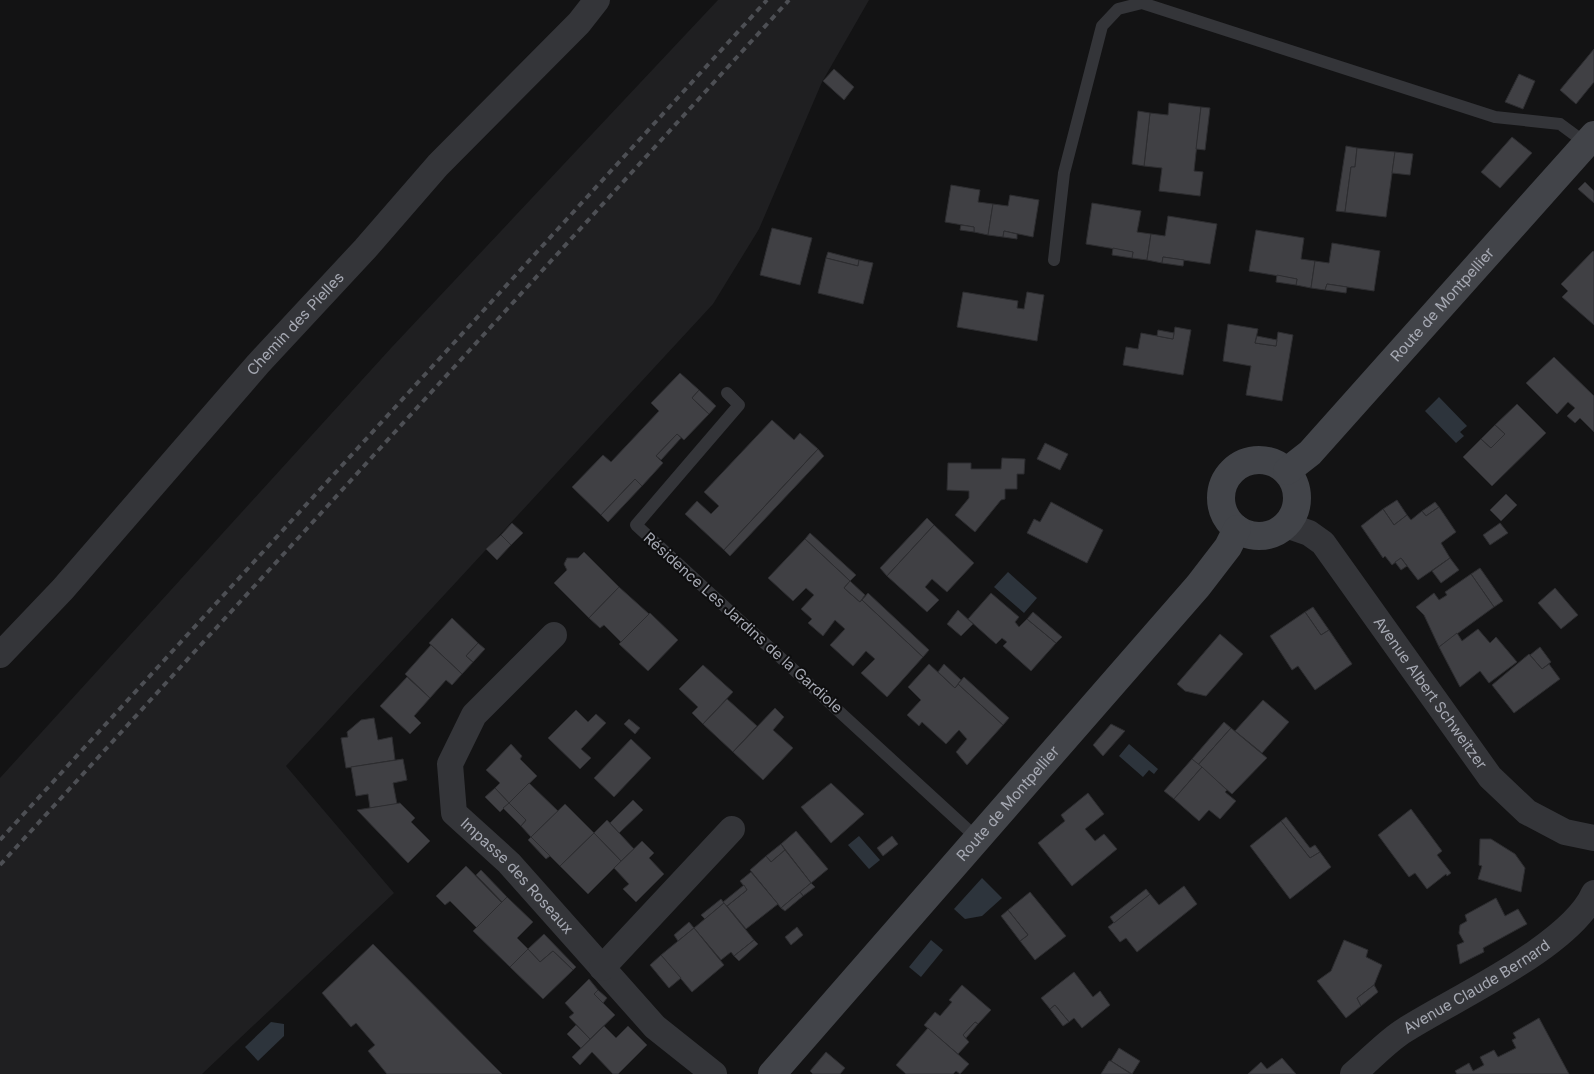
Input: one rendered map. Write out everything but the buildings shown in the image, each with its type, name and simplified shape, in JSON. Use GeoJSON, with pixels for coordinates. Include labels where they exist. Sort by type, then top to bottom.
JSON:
{"type":"FeatureCollection","features":[{"type":"Feature","properties":{"kind":"main road","name":"Route de Montpellier"},"geometry":{"type":"LineString","coordinates":[[1287,471],[1310,453],[1591,140]]}},
{"type":"Feature","properties":{"kind":"main road"},"geometry":{"type":"LineString","coordinates":[[1253,460],[1270,461],[1287,471],[1296,485],[1298,500],[1295,512],[1286,525],[1263,536],[1246,534],[1237,529],[1227,518],[1222,507],[1222,488],[1230,473],[1238,466],[1253,460]]}},
{"type":"Feature","properties":{"kind":"main road","name":"Route de Montpellier"},"geometry":{"type":"LineString","coordinates":[[772,1074],[1198,586],[1228,547],[1237,529]]}},
{"type":"Feature","properties":{"kind":"street","name":"Chemin des Pielles"},"geometry":{"type":"LineString","coordinates":[[0,655],[63,589],[258,364],[365,249],[438,165],[579,23],[597,0]]}},
{"type":"Feature","properties":{"kind":"street","name":"Avenue Albert Schweitzer"},"geometry":{"type":"LineString","coordinates":[[1286,525],[1309,532],[1323,542],[1490,777],[1527,812],[1565,832],[1594,838]]}},
{"type":"Feature","properties":{"kind":"street","name":"Impasse des Roseaux"},"geometry":{"type":"LineString","coordinates":[[554,635],[474,715],[450,764],[454,813],[510,863],[655,1027],[714,1074]]}},
{"type":"Feature","properties":{"kind":"street"},"geometry":{"type":"LineString","coordinates":[[602,968],[732,829]]}},
{"type":"Feature","properties":{"kind":"street","name":"Avenue Claude Bernard"},"geometry":{"type":"LineString","coordinates":[[1353,1074],[1403,1031],[1532,955],[1571,925],[1589,904],[1594,893]]}},
{"type":"Feature","properties":{"kind":"lane"},"geometry":{"type":"LineString","coordinates":[[1054,260],[1064,173],[1102,26],[1118,9],[1142,4],[1495,117],[1560,124],[1591,140]]}},
{"type":"Feature","properties":{"kind":"lane","name":"Résidence Les Jardins de la Gardiole"},"geometry":{"type":"LineString","coordinates":[[727,394],[739,404],[636,525],[978,839]]}},
{"type":"Feature","properties":{"kind":"shaded area"},"geometry":{"type":"Polygon","coordinates":[[[718,0],[869,0],[822,82],[759,229],[713,304],[286,766],[394,893],[202,1074],[0,1074],[0,778],[392,347],[718,0]]]}},
{"type":"Feature","properties":{"kind":"shaded area"},"geometry":{"type":"Polygon","coordinates":[[[1439,397],[1467,426],[1460,432],[1464,436],[1456,443],[1425,411],[1439,397]]]}},
{"type":"Feature","properties":{"kind":"shaded area"},"geometry":{"type":"Polygon","coordinates":[[[1008,572],[1037,598],[1024,613],[994,587],[1008,572]]]}},
{"type":"Feature","properties":{"kind":"shaded area"},"geometry":{"type":"Polygon","coordinates":[[[1129,744],[1158,769],[1154,774],[1149,770],[1143,777],[1119,756],[1129,744]]]}},
{"type":"Feature","properties":{"kind":"shaded area"},"geometry":{"type":"Polygon","coordinates":[[[859,836],[880,860],[869,869],[848,845],[859,836]]]}},
{"type":"Feature","properties":{"kind":"shaded area"},"geometry":{"type":"Polygon","coordinates":[[[982,878],[1002,898],[982,916],[965,919],[954,909],[982,878]]]}},
{"type":"Feature","properties":{"kind":"shaded area"},"geometry":{"type":"Polygon","coordinates":[[[931,940],[943,950],[921,977],[909,967],[931,940]]]}},
{"type":"Feature","properties":{"kind":"shaded area"},"geometry":{"type":"Polygon","coordinates":[[[271,1022],[284,1024],[284,1036],[258,1061],[245,1047],[271,1022]]]}},
{"type":"Feature","properties":{"kind":"railway"},"geometry":{"type":"LineString","coordinates":[[0,840],[767,0]]}},
{"type":"Feature","properties":{"kind":"railway"},"geometry":{"type":"LineString","coordinates":[[0,865],[789,0]]}}]}
